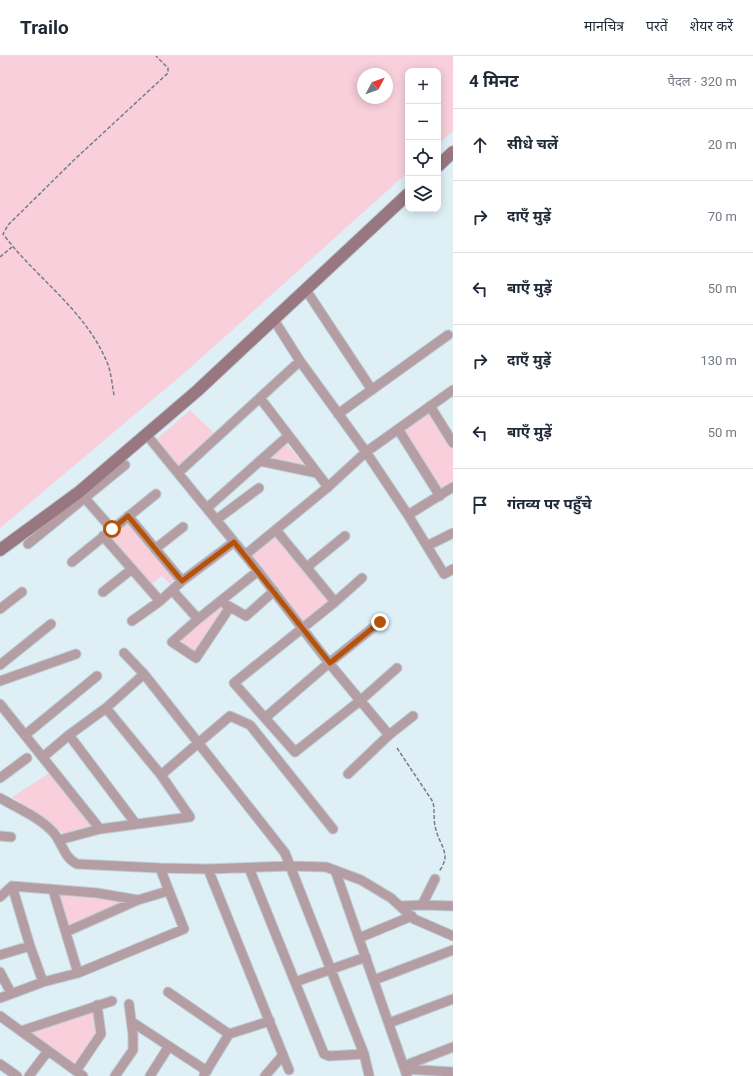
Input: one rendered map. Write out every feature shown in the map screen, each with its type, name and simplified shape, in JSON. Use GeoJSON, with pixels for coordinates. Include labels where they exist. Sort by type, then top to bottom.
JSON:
{"type":"FeatureCollection","features":[{"type":"Feature","properties":{"kind":"street"},"geometry":{"type":"LineString","coordinates":[[441,163],[453,152]]}},
{"type":"Feature","properties":{"kind":"street"},"geometry":{"type":"LineString","coordinates":[[28,544],[146,434],[197,391],[405,197]]}},
{"type":"Feature","properties":{"kind":"street"},"geometry":{"type":"LineString","coordinates":[[306,290],[372,390]]}},
{"type":"Feature","properties":{"kind":"street"},"geometry":{"type":"LineString","coordinates":[[274,320],[300,361],[366,452],[408,515],[444,574],[453,569]]}},
{"type":"Feature","properties":{"kind":"street"},"geometry":{"type":"LineString","coordinates":[[338,414],[448,335]]}},
{"type":"Feature","properties":{"kind":"street"},"geometry":{"type":"LineString","coordinates":[[178,473],[300,361]]}},
{"type":"Feature","properties":{"kind":"street"},"geometry":{"type":"LineString","coordinates":[[245,555],[328,487],[366,452],[453,390]]}},
{"type":"Feature","properties":{"kind":"street"},"geometry":{"type":"LineString","coordinates":[[260,398],[328,487]]}},
{"type":"Feature","properties":{"kind":"street"},"geometry":{"type":"LineString","coordinates":[[430,406],[453,443]]}},
{"type":"Feature","properties":{"kind":"street"},"geometry":{"type":"LineString","coordinates":[[398,429],[440,496]]}},
{"type":"Feature","properties":{"kind":"street"},"geometry":{"type":"LineString","coordinates":[[146,434],[389,735]]}},
{"type":"Feature","properties":{"kind":"street"},"geometry":{"type":"LineString","coordinates":[[206,508],[288,436]]}},
{"type":"Feature","properties":{"kind":"street"},"geometry":{"type":"LineString","coordinates":[[260,461],[317,473]]}},
{"type":"Feature","properties":{"kind":"street"},"geometry":{"type":"LineString","coordinates":[[5,546],[125,465]]}},
{"type":"Feature","properties":{"kind":"street"},"geometry":{"type":"LineString","coordinates":[[216,520],[259,488]]}},
{"type":"Feature","properties":{"kind":"street"},"geometry":{"type":"LineString","coordinates":[[408,515],[453,488]]}},
{"type":"Feature","properties":{"kind":"street"},"geometry":{"type":"LineString","coordinates":[[72,562],[156,494]]}},
{"type":"Feature","properties":{"kind":"street"},"geometry":{"type":"LineString","coordinates":[[82,495],[112,529]]}},
{"type":"Feature","properties":{"kind":"street"},"geometry":{"type":"LineString","coordinates":[[128,516],[182,581]]}},
{"type":"Feature","properties":{"kind":"street"},"geometry":{"type":"LineString","coordinates":[[155,549],[183,527]]}},
{"type":"Feature","properties":{"kind":"street"},"geometry":{"type":"LineString","coordinates":[[276,530],[335,602]]}},
{"type":"Feature","properties":{"kind":"street"},"geometry":{"type":"LineString","coordinates":[[427,546],[453,533]]}},
{"type":"Feature","properties":{"kind":"street"},"geometry":{"type":"LineString","coordinates":[[103,536],[160,601]]}},
{"type":"Feature","properties":{"kind":"street"},"geometry":{"type":"LineString","coordinates":[[307,567],[345,536]]}},
{"type":"Feature","properties":{"kind":"street"},"geometry":{"type":"LineString","coordinates":[[132,621],[160,601],[182,581],[234,542]]}},
{"type":"Feature","properties":{"kind":"street"},"geometry":{"type":"LineString","coordinates":[[103,592],[132,569]]}},
{"type":"Feature","properties":{"kind":"street"},"geometry":{"type":"LineString","coordinates":[[230,607],[196,658],[172,642],[258,571]]}},
{"type":"Feature","properties":{"kind":"street"},"geometry":{"type":"LineString","coordinates":[[362,578],[335,602],[234,683],[266,717],[295,752],[361,700],[397,668]]}},
{"type":"Feature","properties":{"kind":"street"},"geometry":{"type":"LineString","coordinates":[[172,590],[198,619]]}},
{"type":"Feature","properties":{"kind":"street"},"geometry":{"type":"LineString","coordinates":[[221,601],[246,616],[274,591]]}},
{"type":"Feature","properties":{"kind":"street"},"geometry":{"type":"LineString","coordinates":[[0,609],[22,592]]}},
{"type":"Feature","properties":{"kind":"street"},"geometry":{"type":"LineString","coordinates":[[266,717],[380,622]]}},
{"type":"Feature","properties":{"kind":"street"},"geometry":{"type":"LineString","coordinates":[[0,665],[51,624]]}},
{"type":"Feature","properties":{"kind":"street"},"geometry":{"type":"LineString","coordinates":[[124,653],[144,674],[199,742],[285,853],[330,971],[364,1054],[369,1075]]}},
{"type":"Feature","properties":{"kind":"street"},"geometry":{"type":"LineString","coordinates":[[0,681],[76,654]]}},
{"type":"Feature","properties":{"kind":"street"},"geometry":{"type":"LineString","coordinates":[[43,757],[106,708],[144,674]]}},
{"type":"Feature","properties":{"kind":"street"},"geometry":{"type":"LineString","coordinates":[[25,735],[96,676]]}},
{"type":"Feature","properties":{"kind":"street"},"geometry":{"type":"LineString","coordinates":[[0,704],[100,829]]}},
{"type":"Feature","properties":{"kind":"street"},"geometry":{"type":"LineString","coordinates":[[59,840],[100,829],[190,817],[161,775],[106,708]]}},
{"type":"Feature","properties":{"kind":"street"},"geometry":{"type":"LineString","coordinates":[[0,719],[8,713]]}},
{"type":"Feature","properties":{"kind":"street"},"geometry":{"type":"LineString","coordinates":[[161,775],[230,716],[250,725],[333,829]]}},
{"type":"Feature","properties":{"kind":"street"},"geometry":{"type":"LineString","coordinates":[[348,774],[389,735],[413,716]]}},
{"type":"Feature","properties":{"kind":"street"},"geometry":{"type":"LineString","coordinates":[[70,735],[136,824]]}},
{"type":"Feature","properties":{"kind":"street"},"geometry":{"type":"LineString","coordinates":[[0,778],[27,758]]}},
{"type":"Feature","properties":{"kind":"street"},"geometry":{"type":"LineString","coordinates":[[0,798],[45,825],[59,840],[68,858],[77,864],[208,869],[291,866],[326,867],[361,880],[401,906],[414,919],[453,936]]}},
{"type":"Feature","properties":{"kind":"street"},"geometry":{"type":"LineString","coordinates":[[0,836],[11,837]]}},
{"type":"Feature","properties":{"kind":"street"},"geometry":{"type":"LineString","coordinates":[[0,998],[43,982],[78,973],[184,929],[160,868]]}},
{"type":"Feature","properties":{"kind":"street"},"geometry":{"type":"LineString","coordinates":[[249,868],[324,1054],[329,1056],[364,1054]]}},
{"type":"Feature","properties":{"kind":"street"},"geometry":{"type":"LineString","coordinates":[[208,869],[289,1070]]}},
{"type":"Feature","properties":{"kind":"street"},"geometry":{"type":"LineString","coordinates":[[334,870],[405,1070]]}},
{"type":"Feature","properties":{"kind":"street"},"geometry":{"type":"LineString","coordinates":[[422,905],[435,879]]}},
{"type":"Feature","properties":{"kind":"street"},"geometry":{"type":"LineString","coordinates":[[0,897],[12,886],[98,893],[138,900]]}},
{"type":"Feature","properties":{"kind":"street"},"geometry":{"type":"LineString","coordinates":[[12,886],[30,946],[43,982]]}},
{"type":"Feature","properties":{"kind":"street"},"geometry":{"type":"LineString","coordinates":[[53,890],[78,973]]}},
{"type":"Feature","properties":{"kind":"street"},"geometry":{"type":"LineString","coordinates":[[66,932],[138,900],[168,891]]}},
{"type":"Feature","properties":{"kind":"street"},"geometry":{"type":"LineString","coordinates":[[401,906],[453,906]]}},
{"type":"Feature","properties":{"kind":"street"},"geometry":{"type":"LineString","coordinates":[[359,938],[412,916]]}},
{"type":"Feature","properties":{"kind":"street"},"geometry":{"type":"LineString","coordinates":[[0,955],[30,946]]}},
{"type":"Feature","properties":{"kind":"street"},"geometry":{"type":"LineString","coordinates":[[374,980],[453,950]]}},
{"type":"Feature","properties":{"kind":"street"},"geometry":{"type":"LineString","coordinates":[[295,982],[330,971],[366,957]]}},
{"type":"Feature","properties":{"kind":"street"},"geometry":{"type":"LineString","coordinates":[[0,972],[11,993]]}},
{"type":"Feature","properties":{"kind":"street"},"geometry":{"type":"LineString","coordinates":[[168,992],[229,1034]]}},
{"type":"Feature","properties":{"kind":"street"},"geometry":{"type":"LineString","coordinates":[[389,1023],[453,999]]}},
{"type":"Feature","properties":{"kind":"street"},"geometry":{"type":"LineString","coordinates":[[21,1031],[112,1001]]}},
{"type":"Feature","properties":{"kind":"street"},"geometry":{"type":"LineString","coordinates":[[115,1076],[133,1050],[132,1022],[129,1004]]}},
{"type":"Feature","properties":{"kind":"street"},"geometry":{"type":"LineString","coordinates":[[0,1016],[79,1073],[101,1034],[97,1005]]}},
{"type":"Feature","properties":{"kind":"street"},"geometry":{"type":"LineString","coordinates":[[132,1022],[169,1046],[205,1073],[229,1034],[270,1021]]}},
{"type":"Feature","properties":{"kind":"street"},"geometry":{"type":"LineString","coordinates":[[150,1076],[169,1046]]}},
{"type":"Feature","properties":{"kind":"street"},"geometry":{"type":"LineString","coordinates":[[405,1070],[453,1047]]}},
{"type":"Feature","properties":{"kind":"street"},"geometry":{"type":"LineString","coordinates":[[28,1076],[48,1051]]}},
{"type":"Feature","properties":{"kind":"street"},"geometry":{"type":"LineString","coordinates":[[266,1076],[283,1055]]}},
{"type":"Feature","properties":{"kind":"street"},"geometry":{"type":"LineString","coordinates":[[0,1064],[18,1076]]}},
{"type":"Feature","properties":{"kind":"street"},"geometry":{"type":"LineString","coordinates":[[405,1070],[453,1072]]}},
{"type":"Feature","properties":{"kind":"path"},"geometry":{"type":"LineString","coordinates":[[114,395],[106,361],[89,329],[12,247],[3,234],[8,225],[74,160],[168,73],[168,68],[156,56]]}},
{"type":"Feature","properties":{"kind":"path"},"geometry":{"type":"LineString","coordinates":[[0,257],[12,247]]}},
{"type":"Feature","properties":{"kind":"path"},"geometry":{"type":"LineString","coordinates":[[397,748],[433,802],[436,832],[445,857],[444,863],[435,879]]}},
{"type":"Feature","properties":{"kind":"shaded area"},"geometry":{"type":"Polygon","coordinates":[[[0,56],[453,56],[453,131],[441,141],[441,68],[405,68],[405,175],[190,368],[0,528],[0,56]]]}},
{"type":"Feature","properties":{"kind":"shaded area"},"geometry":{"type":"Polygon","coordinates":[[[190,410],[215,434],[179,467],[157,439],[190,410]]]}},
{"type":"Feature","properties":{"kind":"shaded area"},"geometry":{"type":"Polygon","coordinates":[[[429,411],[453,450],[453,482],[440,490],[404,431],[429,411]]]}},
{"type":"Feature","properties":{"kind":"shaded area"},"geometry":{"type":"Polygon","coordinates":[[[285,442],[308,470],[265,459],[285,442]]]}},
{"type":"Feature","properties":{"kind":"shaded area"},"geometry":{"type":"Polygon","coordinates":[[[128,524],[175,578],[170,584],[162,576],[150,585],[109,538],[128,524]]]}},
{"type":"Feature","properties":{"kind":"shaded area"},"geometry":{"type":"Polygon","coordinates":[[[276,537],[329,603],[303,623],[251,556],[276,537]]]}},
{"type":"Feature","properties":{"kind":"shaded area"},"geometry":{"type":"Polygon","coordinates":[[[221,606],[226,609],[195,655],[178,642],[221,606]]]}},
{"type":"Feature","properties":{"kind":"shaded area"},"geometry":{"type":"Polygon","coordinates":[[[48,774],[61,785],[93,827],[66,835],[12,797],[48,774]]]}},
{"type":"Feature","properties":{"kind":"shaded area"},"geometry":{"type":"Polygon","coordinates":[[[58,894],[133,901],[69,927],[58,894]]]}},
{"type":"Feature","properties":{"kind":"shaded area"},"geometry":{"type":"Polygon","coordinates":[[[93,1011],[98,1028],[75,1064],[29,1032],[93,1011]]]}},
{"type":"Feature","properties":{"kind":"route"},"geometry":{"type":"LineString","coordinates":[[112,529],[128,516],[182,581],[234,542],[330,663],[380,622]]}}]}
